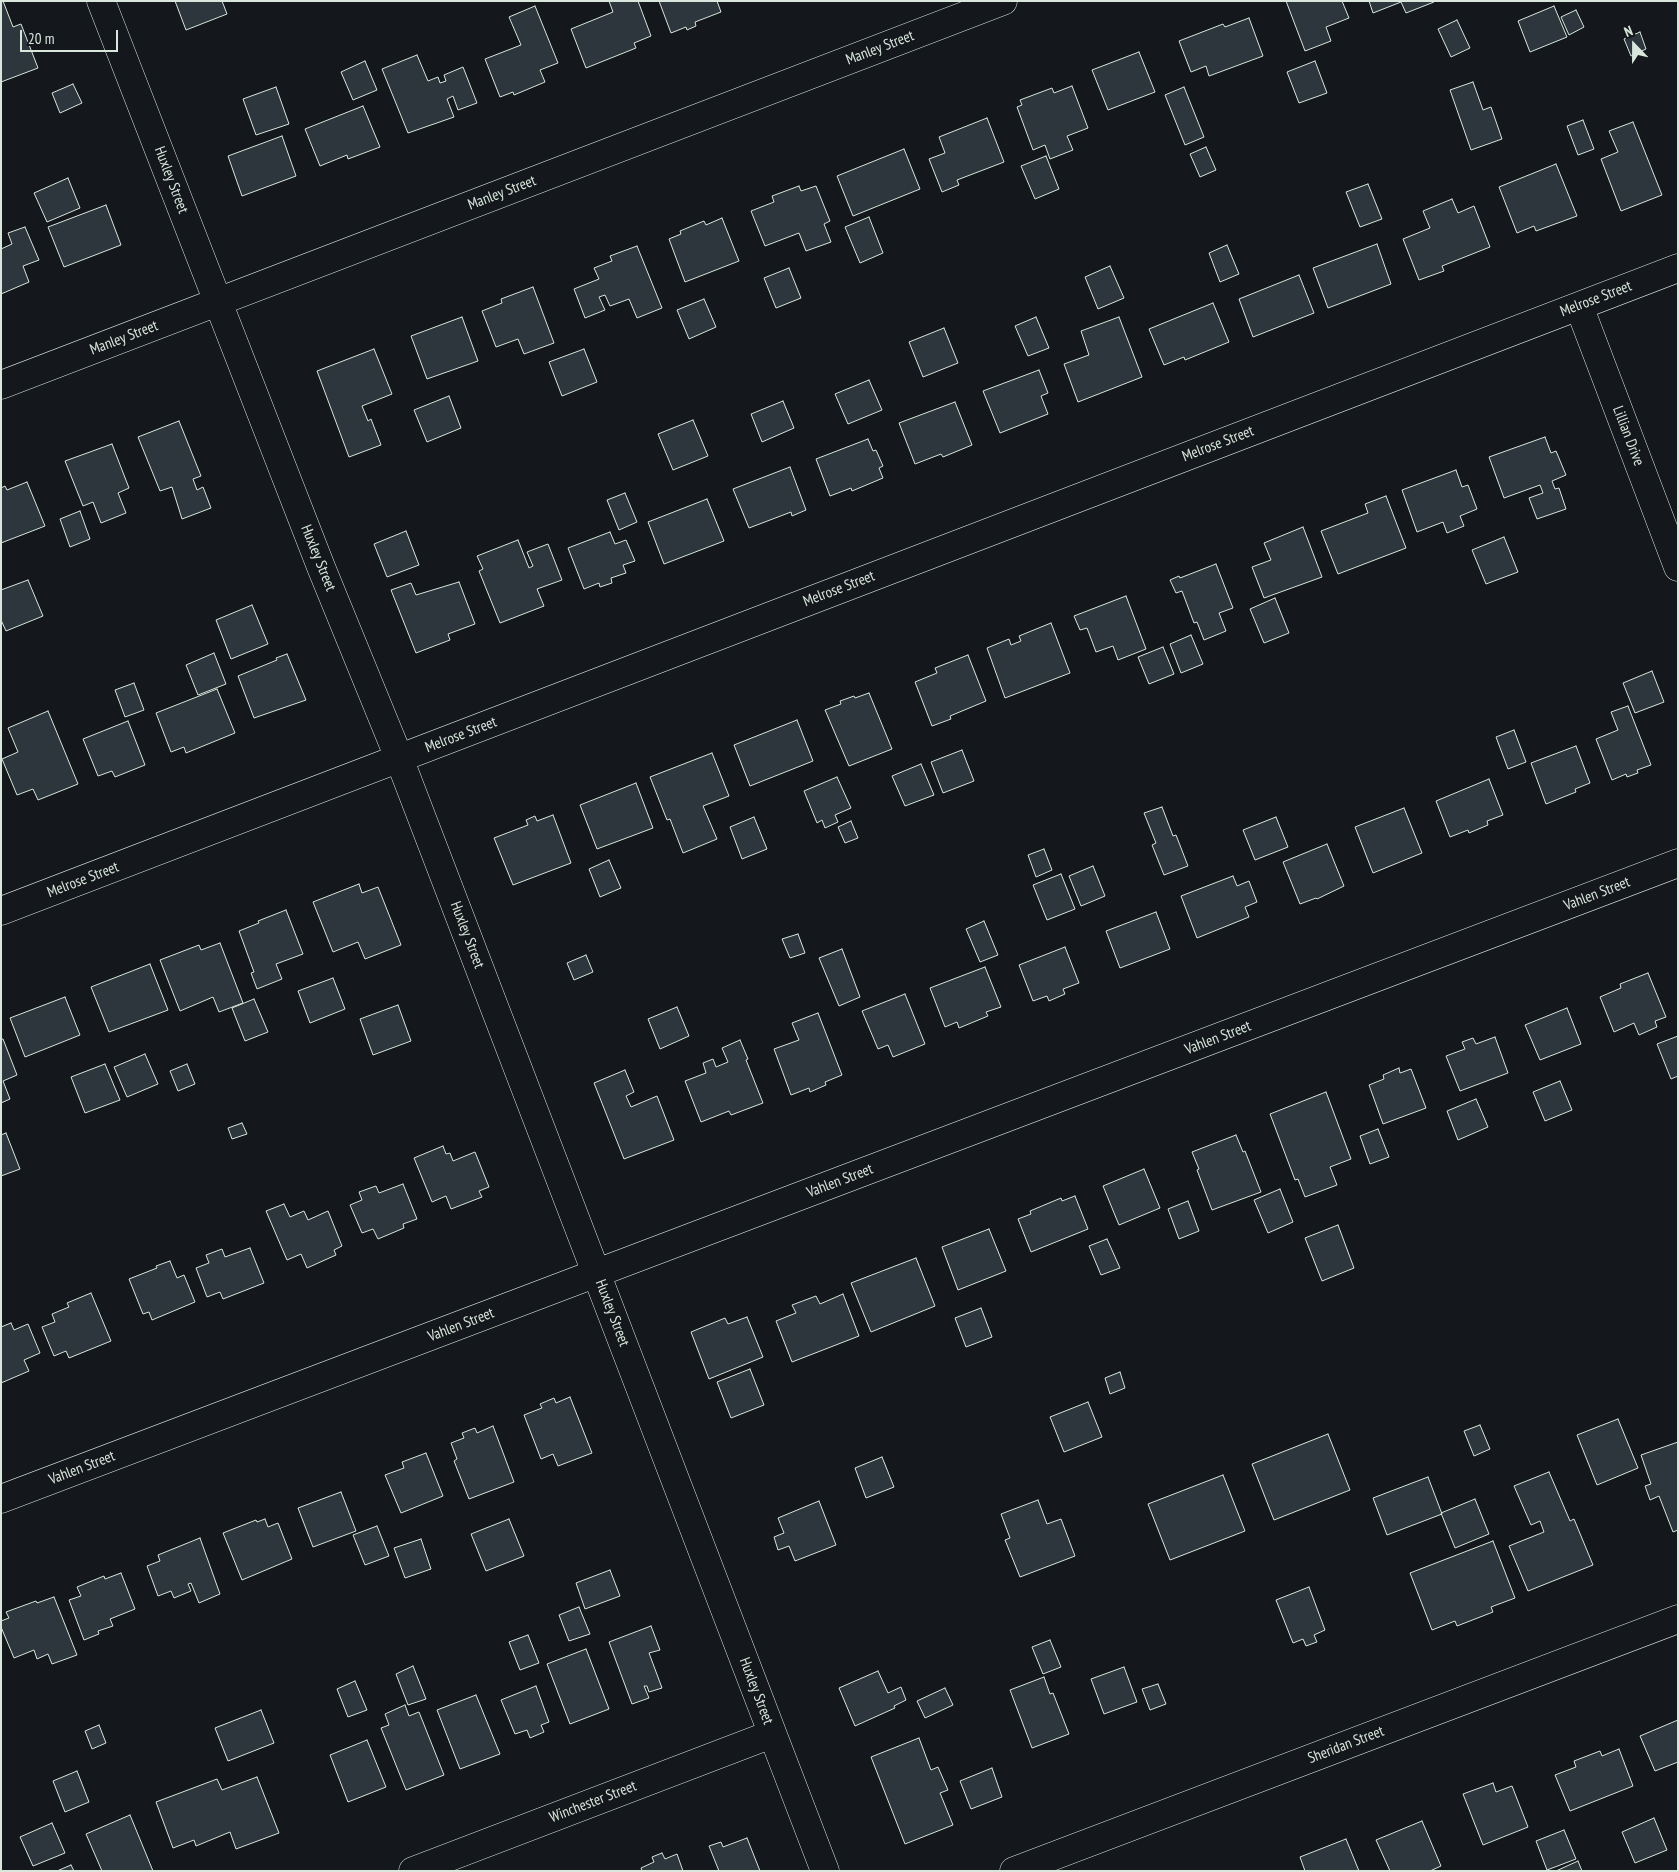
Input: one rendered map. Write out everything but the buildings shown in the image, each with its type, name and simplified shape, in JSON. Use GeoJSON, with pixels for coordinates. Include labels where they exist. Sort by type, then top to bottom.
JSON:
{"type":"FeatureCollection","features":[{"type":"Feature","properties":{"kind":"street","name":"Huxley Street"},"geometry":{"type":"LineString","coordinates":[[101,1],[321,567],[399,758],[825,1871]]}},
{"type":"Feature","properties":{"kind":"street","name":"Manley Street"},"geometry":{"type":"LineString","coordinates":[[1,385],[1003,1]]}},
{"type":"Feature","properties":{"kind":"street","name":"Melrose Street"},"geometry":{"type":"LineString","coordinates":[[1,911],[1678,268]]}},
{"type":"Feature","properties":{"kind":"street","name":"Lillian Drive"},"geometry":{"type":"LineString","coordinates":[[1579,306],[1678,567]]}},
{"type":"Feature","properties":{"kind":"street","name":"Vahlen Street"},"geometry":{"type":"LineString","coordinates":[[1,1499],[1678,863]]}},
{"type":"Feature","properties":{"kind":"street","name":"Sheridan Street"},"geometry":{"type":"LineString","coordinates":[[1014,1871],[1678,1620]]}},
{"type":"Feature","properties":{"kind":"street","name":"Winchester Street"},"geometry":{"type":"LineString","coordinates":[[413,1871],[772,1734]]}}]}
